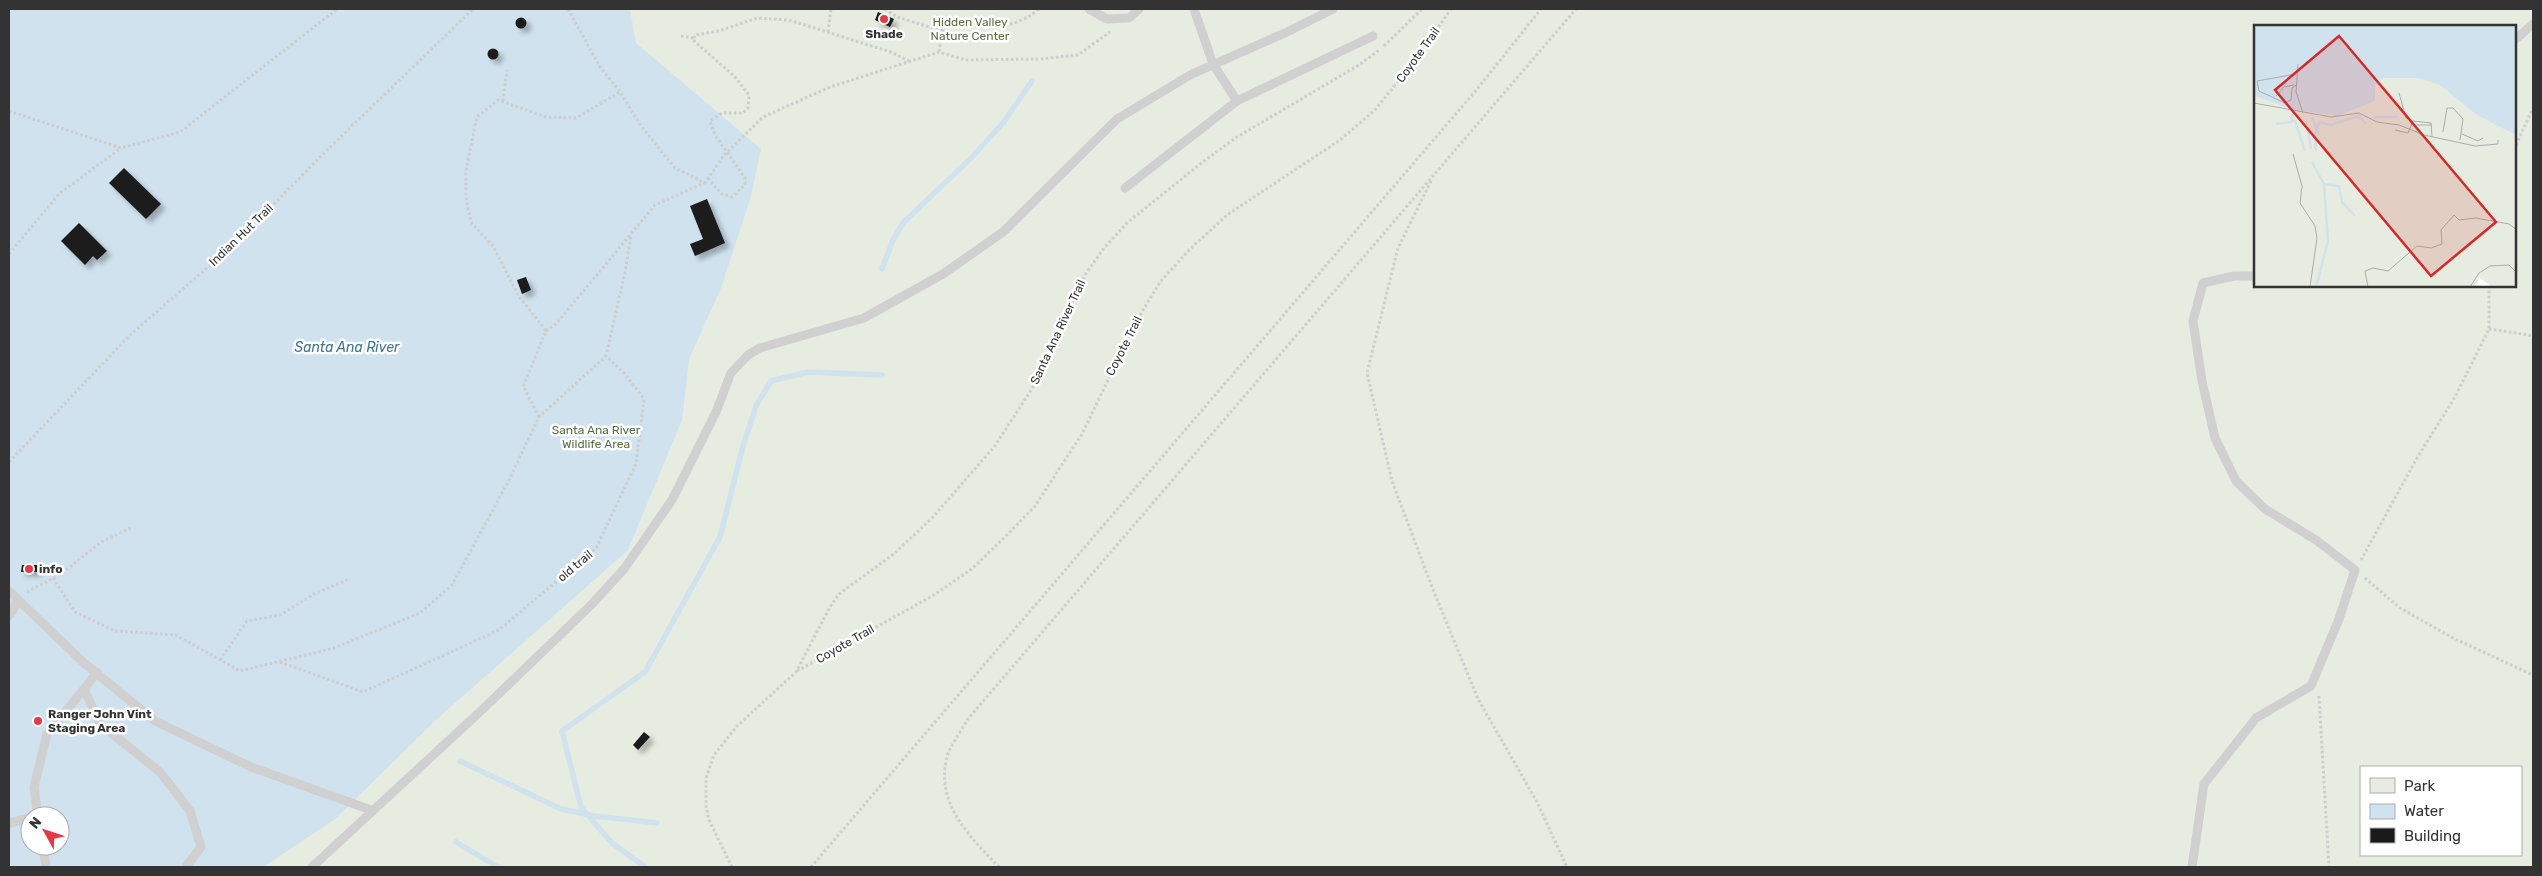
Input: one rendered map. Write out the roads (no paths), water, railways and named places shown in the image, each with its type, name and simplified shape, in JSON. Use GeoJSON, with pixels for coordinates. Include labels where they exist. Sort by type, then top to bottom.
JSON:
{"type":"FeatureCollection","features":[{"type":"Feature","properties":{"kind":"lane"},"geometry":{"type":"LineString","coordinates":[[1089,9],[1107,19],[1129,18],[1138,9]]}},
{"type":"Feature","properties":{"kind":"lane"},"geometry":{"type":"LineString","coordinates":[[312,867],[371,810],[498,694],[591,605],[624,569],[672,500],[716,412],[731,373],[748,354],[760,348],[864,318],[943,274],[1003,232],[1117,119],[1190,74],[1287,32],[1333,9]]}},
{"type":"Feature","properties":{"kind":"lane"},"geometry":{"type":"LineString","coordinates":[[1197,10],[1213,64],[1237,101]]}},
{"type":"Feature","properties":{"kind":"lane"},"geometry":{"type":"LineString","coordinates":[[2517,38],[2533,24]]}},
{"type":"Feature","properties":{"kind":"lane"},"geometry":{"type":"LineString","coordinates":[[1125,188],[1237,101],[1373,36]]}},
{"type":"Feature","properties":{"kind":"lane"},"geometry":{"type":"LineString","coordinates":[[2192,867],[2204,784],[2256,718],[2311,686],[2339,619],[2356,570],[2316,540],[2265,509],[2236,481],[2215,438],[2202,381],[2193,320],[2203,283],[2234,276],[2254,276]]}},
{"type":"Feature","properties":{"kind":"lane"},"geometry":{"type":"LineString","coordinates":[[9,591],[84,663],[155,721],[251,767],[371,810]]}},
{"type":"Feature","properties":{"kind":"lane"},"geometry":{"type":"LineString","coordinates":[[9,616],[18,601]]}},
{"type":"Feature","properties":{"kind":"lane"},"geometry":{"type":"LineString","coordinates":[[37,806],[34,788],[47,734],[97,672]]}},
{"type":"Feature","properties":{"kind":"lane"},"geometry":{"type":"LineString","coordinates":[[84,689],[100,724],[160,772],[190,811],[201,847],[186,867]]}},
{"type":"Feature","properties":{"kind":"water","name":"Santa Ana River"},"geometry":{"type":"Polygon","coordinates":[[[9,9],[630,9],[636,43],[761,149],[751,196],[721,288],[689,359],[682,420],[628,550],[437,719],[335,819],[263,867],[9,867],[9,9]]]}},
{"type":"Feature","properties":{"kind":"waterway"},"geometry":{"type":"LineString","coordinates":[[882,269],[893,240],[903,223],[972,157],[1003,123],[1032,81]]}},
{"type":"Feature","properties":{"kind":"waterway"},"geometry":{"type":"LineString","coordinates":[[645,867],[612,843],[581,807],[562,731],[645,672],[720,537],[743,446],[756,406],[771,381],[808,372],[882,375]]}},
{"type":"Feature","properties":{"kind":"waterway"},"geometry":{"type":"LineString","coordinates":[[460,761],[561,809],[595,816],[657,823]]}},
{"type":"Feature","properties":{"kind":"waterway"},"geometry":{"type":"LineString","coordinates":[[456,842],[498,867]]}},
{"type":"Feature","properties":{"kind":"place","name":"Shade"},"geometry":{"type":"Point","coordinates":[884,19]}},
{"type":"Feature","properties":{"kind":"place","name":"info"},"geometry":{"type":"Point","coordinates":[29,569]}},
{"type":"Feature","properties":{"kind":"place","name":"Ranger John Vint Staging Area"},"geometry":{"type":"Point","coordinates":[38,721]}},
{"type":"Feature","properties":{"kind":"park label","name":"Hidden Valley Nature Center"},"geometry":{"type":"Point","coordinates":[970,29]}},
{"type":"Feature","properties":{"kind":"park label","name":"Santa Ana River Wildlife Area"},"geometry":{"type":"Point","coordinates":[596,437]}}]}
